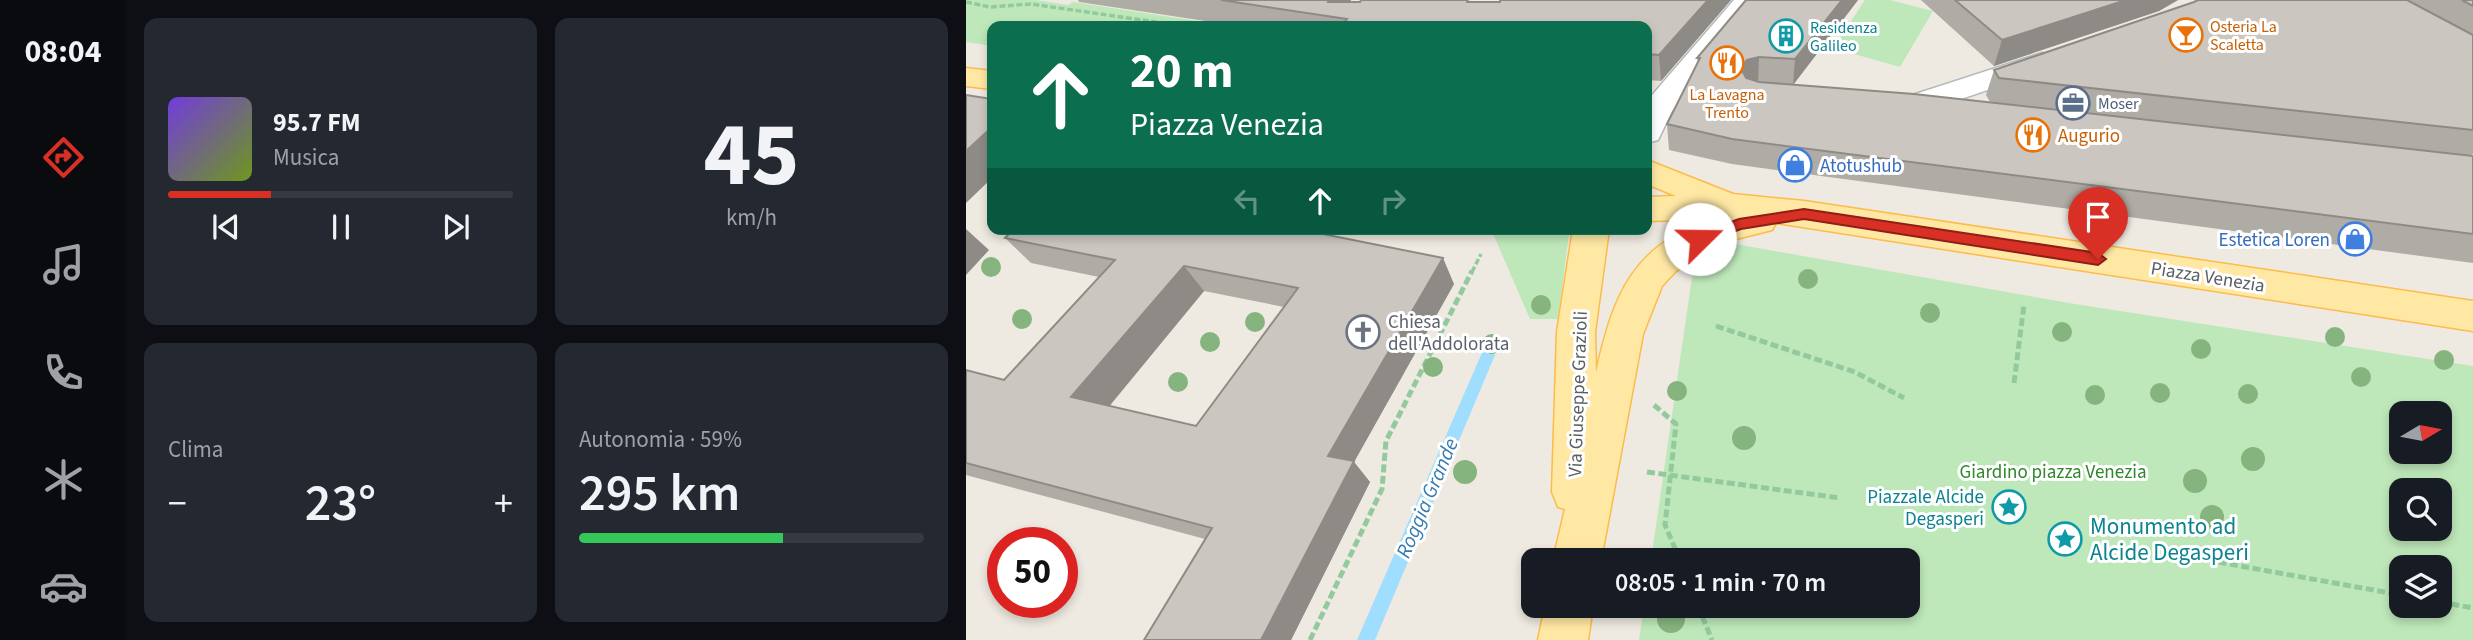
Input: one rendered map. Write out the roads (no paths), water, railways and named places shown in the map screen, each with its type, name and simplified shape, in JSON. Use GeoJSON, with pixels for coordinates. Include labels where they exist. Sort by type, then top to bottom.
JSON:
{"type":"FeatureCollection","features":[{"type":"Feature","properties":{"kind":"main road"},"geometry":{"type":"LineString","coordinates":[[966,77],[987,79]]}},
{"type":"Feature","properties":{"kind":"main road","name":"Piazza Venezia"},"geometry":{"type":"LineString","coordinates":[[1652,174],[1735,206]]}},
{"type":"Feature","properties":{"kind":"main road","name":"Piazza Venezia"},"geometry":{"type":"LineString","coordinates":[[1652,209],[1735,206],[1804,214],[2473,316]]}},
{"type":"Feature","properties":{"kind":"main road"},"geometry":{"type":"LineString","coordinates":[[1578,548],[1624,334],[1646,279],[1663,261],[1714,232],[1804,214]]}},
{"type":"Feature","properties":{"kind":"main road","name":"Via Giuseppe Grazioli"},"geometry":{"type":"LineString","coordinates":[[1575,548],[1576,332],[1590,235]]}},
{"type":"Feature","properties":{"kind":"main road"},"geometry":{"type":"LineString","coordinates":[[1563,640],[1567,618]]}},
{"type":"Feature","properties":{"kind":"street"},"geometry":{"type":"LineString","coordinates":[[1652,122],[1658,108],[1695,79],[1749,0]]}},
{"type":"Feature","properties":{"kind":"street"},"geometry":{"type":"LineString","coordinates":[[1977,114],[1894,106],[2065,54]]}},
{"type":"Feature","properties":{"kind":"waterway","name":"Roggia Grande"},"geometry":{"type":"LineString","coordinates":[[1366,640],[1488,355]]}},
{"type":"Feature","properties":{"kind":"place","name":"Osteria La Scaletta"},"geometry":{"type":"Point","coordinates":[2186,35]}},
{"type":"Feature","properties":{"kind":"place","name":"Residenza Galileo"},"geometry":{"type":"Point","coordinates":[1786,36]}},
{"type":"Feature","properties":{"kind":"place","name":"La Lavagna Trento"},"geometry":{"type":"Point","coordinates":[1727,63]}},
{"type":"Feature","properties":{"kind":"place","name":"Moser"},"geometry":{"type":"Point","coordinates":[2073,103]}},
{"type":"Feature","properties":{"kind":"place","name":"Augurio"},"geometry":{"type":"Point","coordinates":[2033,135]}},
{"type":"Feature","properties":{"kind":"place","name":"Atotushub"},"geometry":{"type":"Point","coordinates":[1795,165]}},
{"type":"Feature","properties":{"kind":"place","name":"Estetica Loren"},"geometry":{"type":"Point","coordinates":[2355,239]}},
{"type":"Feature","properties":{"kind":"place","name":"Chiesa dell'Addolorata"},"geometry":{"type":"Point","coordinates":[1363,332]}},
{"type":"Feature","properties":{"kind":"place","name":"Piazzale Alcide Degasperi"},"geometry":{"type":"Point","coordinates":[2009,507]}},
{"type":"Feature","properties":{"kind":"place","name":"Monumento ad Alcide Degasperi"},"geometry":{"type":"Point","coordinates":[2065,539]}},
{"type":"Feature","properties":{"kind":"park label","name":"Giardino piazza Venezia"},"geometry":{"type":"Point","coordinates":[2053,471]}}]}
